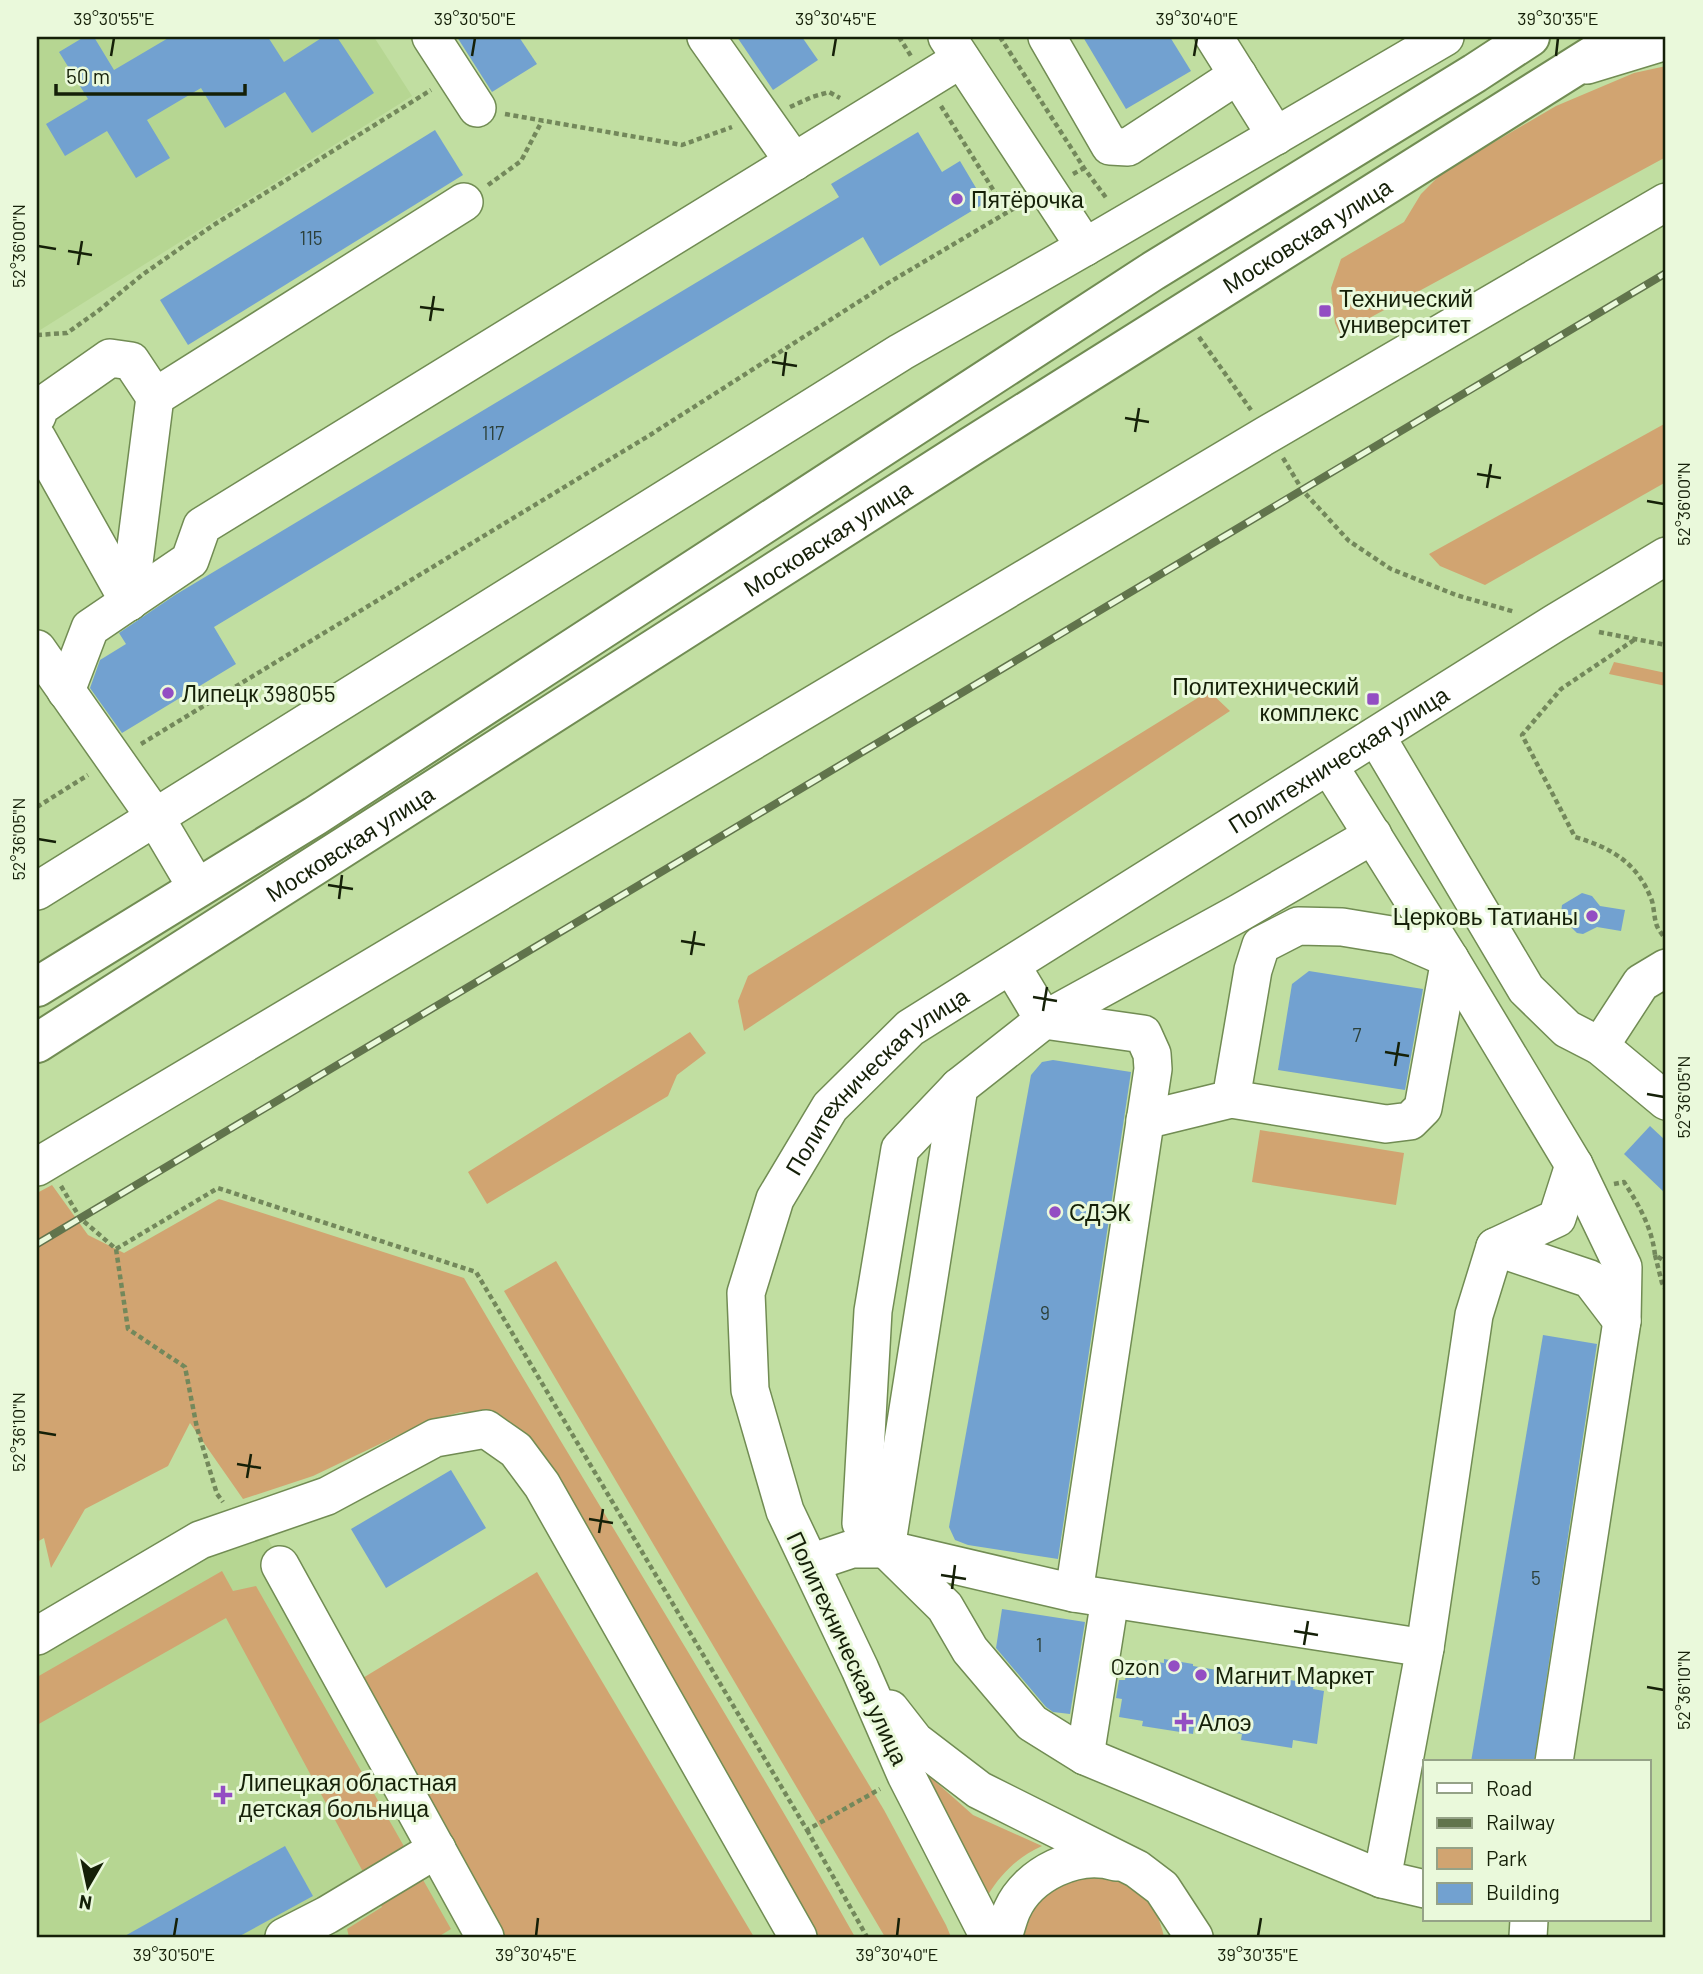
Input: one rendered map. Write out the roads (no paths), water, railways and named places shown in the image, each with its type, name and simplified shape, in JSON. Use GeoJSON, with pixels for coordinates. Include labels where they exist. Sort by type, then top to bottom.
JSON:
{"type":"FeatureCollection","features":[{"type":"Feature","properties":{"kind":"main road","name":"Московская улица"},"geometry":{"type":"LineString","coordinates":[[37,987],[315,816],[1153,271],[1530,37]]}},
{"type":"Feature","properties":{"kind":"main road","name":"Московская улица"},"geometry":{"type":"LineString","coordinates":[[37,1043],[958,454],[1622,37]]}},
{"type":"Feature","properties":{"kind":"street"},"geometry":{"type":"LineString","coordinates":[[431,37],[477,107]]}},
{"type":"Feature","properties":{"kind":"street"},"geometry":{"type":"LineString","coordinates":[[706,37],[793,162]]}},
{"type":"Feature","properties":{"kind":"street"},"geometry":{"type":"LineString","coordinates":[[1047,37],[1110,146],[1128,147],[1238,75]]}},
{"type":"Feature","properties":{"kind":"street"},"geometry":{"type":"LineString","coordinates":[[1214,37],[1276,136]]}},
{"type":"Feature","properties":{"kind":"street"},"geometry":{"type":"LineString","coordinates":[[37,891],[901,352],[1445,37]]}},
{"type":"Feature","properties":{"kind":"street"},"geometry":{"type":"LineString","coordinates":[[1454,37],[1475,73]]}},
{"type":"Feature","properties":{"kind":"street"},"geometry":{"type":"LineString","coordinates":[[1563,72],[1666,41]]}},
{"type":"Feature","properties":{"kind":"street"},"geometry":{"type":"LineString","coordinates":[[66,691],[90,628],[190,560],[202,527],[926,81],[954,48],[1084,247]]}},
{"type":"Feature","properties":{"kind":"street"},"geometry":{"type":"LineString","coordinates":[[155,397],[464,202]]}},
{"type":"Feature","properties":{"kind":"street"},"geometry":{"type":"LineString","coordinates":[[41,1164],[1268,433],[1666,202]]}},
{"type":"Feature","properties":{"kind":"street"},"geometry":{"type":"LineString","coordinates":[[37,416],[40,407],[110,358],[131,361],[155,397],[129,602]]}},
{"type":"Feature","properties":{"kind":"street"},"geometry":{"type":"LineString","coordinates":[[37,438],[129,602]]}},
{"type":"Feature","properties":{"kind":"street","name":"Политехническая улица"},"geometry":{"type":"LineString","coordinates":[[989,1937],[906,1775],[860,1669],[785,1511],[750,1390],[746,1293],[775,1199],[830,1107],[910,1028],[1666,556]]}},
{"type":"Feature","properties":{"kind":"street"},"geometry":{"type":"LineString","coordinates":[[37,649],[155,817],[197,888]]}},
{"type":"Feature","properties":{"kind":"street"},"geometry":{"type":"LineString","coordinates":[[1376,736],[1526,989],[1567,1029],[1600,1045],[1666,1101]]}},
{"type":"Feature","properties":{"kind":"street"},"geometry":{"type":"LineString","coordinates":[[1329,766],[1450,959],[1574,1165],[1623,1267],[1622,1321],[1553,1760]]}},
{"type":"Feature","properties":{"kind":"street"},"geometry":{"type":"LineString","coordinates":[[1373,835],[1239,913],[1044,1020],[959,1087],[900,1149],[873,1311],[861,1523],[945,1607],[970,1650],[1032,1723],[1085,1756],[1382,1879],[1423,1889]]}},
{"type":"Feature","properties":{"kind":"street"},"geometry":{"type":"LineString","coordinates":[[1239,913],[1261,945]]}},
{"type":"Feature","properties":{"kind":"street"},"geometry":{"type":"LineString","coordinates":[[1231,1100],[1254,970],[1261,945],[1298,926],[1342,927],[1397,936],[1450,959]]}},
{"type":"Feature","properties":{"kind":"street"},"geometry":{"type":"LineString","coordinates":[[1145,1120],[1231,1100],[1385,1124],[1410,1121],[1423,1108],[1450,959]]}},
{"type":"Feature","properties":{"kind":"street"},"geometry":{"type":"LineString","coordinates":[[1011,965],[1044,1020]]}},
{"type":"Feature","properties":{"kind":"street"},"geometry":{"type":"LineString","coordinates":[[1600,1045],[1641,983],[1666,968]]}},
{"type":"Feature","properties":{"kind":"street"},"geometry":{"type":"LineString","coordinates":[[1044,1020],[1143,1034],[1152,1054],[1153,1069],[1074,1593]]}},
{"type":"Feature","properties":{"kind":"street"},"geometry":{"type":"LineString","coordinates":[[886,1549],[959,1087]]}},
{"type":"Feature","properties":{"kind":"street"},"geometry":{"type":"LineString","coordinates":[[1382,1879],[1425,1648],[1474,1315],[1495,1247],[1557,1218],[1574,1165]]}},
{"type":"Feature","properties":{"kind":"street"},"geometry":{"type":"LineString","coordinates":[[1495,1247],[1590,1279],[1622,1321]]}},
{"type":"Feature","properties":{"kind":"street"},"geometry":{"type":"LineString","coordinates":[[37,1636],[200,1539],[327,1496],[435,1438],[486,1429],[516,1450],[542,1485],[799,1937]]}},
{"type":"Feature","properties":{"kind":"street"},"geometry":{"type":"LineString","coordinates":[[810,1563],[852,1549],[886,1549],[1074,1593],[1425,1648]]}},
{"type":"Feature","properties":{"kind":"street"},"geometry":{"type":"LineString","coordinates":[[280,1565],[485,1937]]}},
{"type":"Feature","properties":{"kind":"street"},"geometry":{"type":"LineString","coordinates":[[1085,1756],[1110,1599]]}},
{"type":"Feature","properties":{"kind":"street"},"geometry":{"type":"LineString","coordinates":[[860,1669],[915,1741],[979,1790],[1136,1869],[1162,1888],[1185,1930]]}},
{"type":"Feature","properties":{"kind":"street"},"geometry":{"type":"LineString","coordinates":[[285,1937],[437,1849]]}},
{"type":"Feature","properties":{"kind":"street"},"geometry":{"type":"LineString","coordinates":[[1003,1937],[1012,1909],[1029,1886],[1053,1869],[1080,1860],[1109,1860],[1136,1869]]}},
{"type":"Feature","properties":{"kind":"railway"},"geometry":{"type":"LineString","coordinates":[[37,1244],[1666,273]]}},
{"type":"Feature","properties":{"kind":"place","name":"Пятёрочка"},"geometry":{"type":"Point","coordinates":[957,199]}},
{"type":"Feature","properties":{"kind":"place","name":"Технический университет"},"geometry":{"type":"Point","coordinates":[1325,311]}},
{"type":"Feature","properties":{"kind":"place","name":"Липецк 398055"},"geometry":{"type":"Point","coordinates":[168,693]}},
{"type":"Feature","properties":{"kind":"place","name":"Политехнический комплекс"},"geometry":{"type":"Point","coordinates":[1373,699]}},
{"type":"Feature","properties":{"kind":"place","name":"Церковь Татианы"},"geometry":{"type":"Point","coordinates":[1592,916]}},
{"type":"Feature","properties":{"kind":"place","name":"СДЭК"},"geometry":{"type":"Point","coordinates":[1055,1212]}},
{"type":"Feature","properties":{"kind":"place","name":"Ozon"},"geometry":{"type":"Point","coordinates":[1174,1666]}},
{"type":"Feature","properties":{"kind":"place","name":"Магнит Маркет"},"geometry":{"type":"Point","coordinates":[1201,1675]}},
{"type":"Feature","properties":{"kind":"place","name":"Алоэ"},"geometry":{"type":"Point","coordinates":[1184,1722]}},
{"type":"Feature","properties":{"kind":"place","name":"Липецкая областная детская больница"},"geometry":{"type":"Point","coordinates":[223,1795]}}]}
